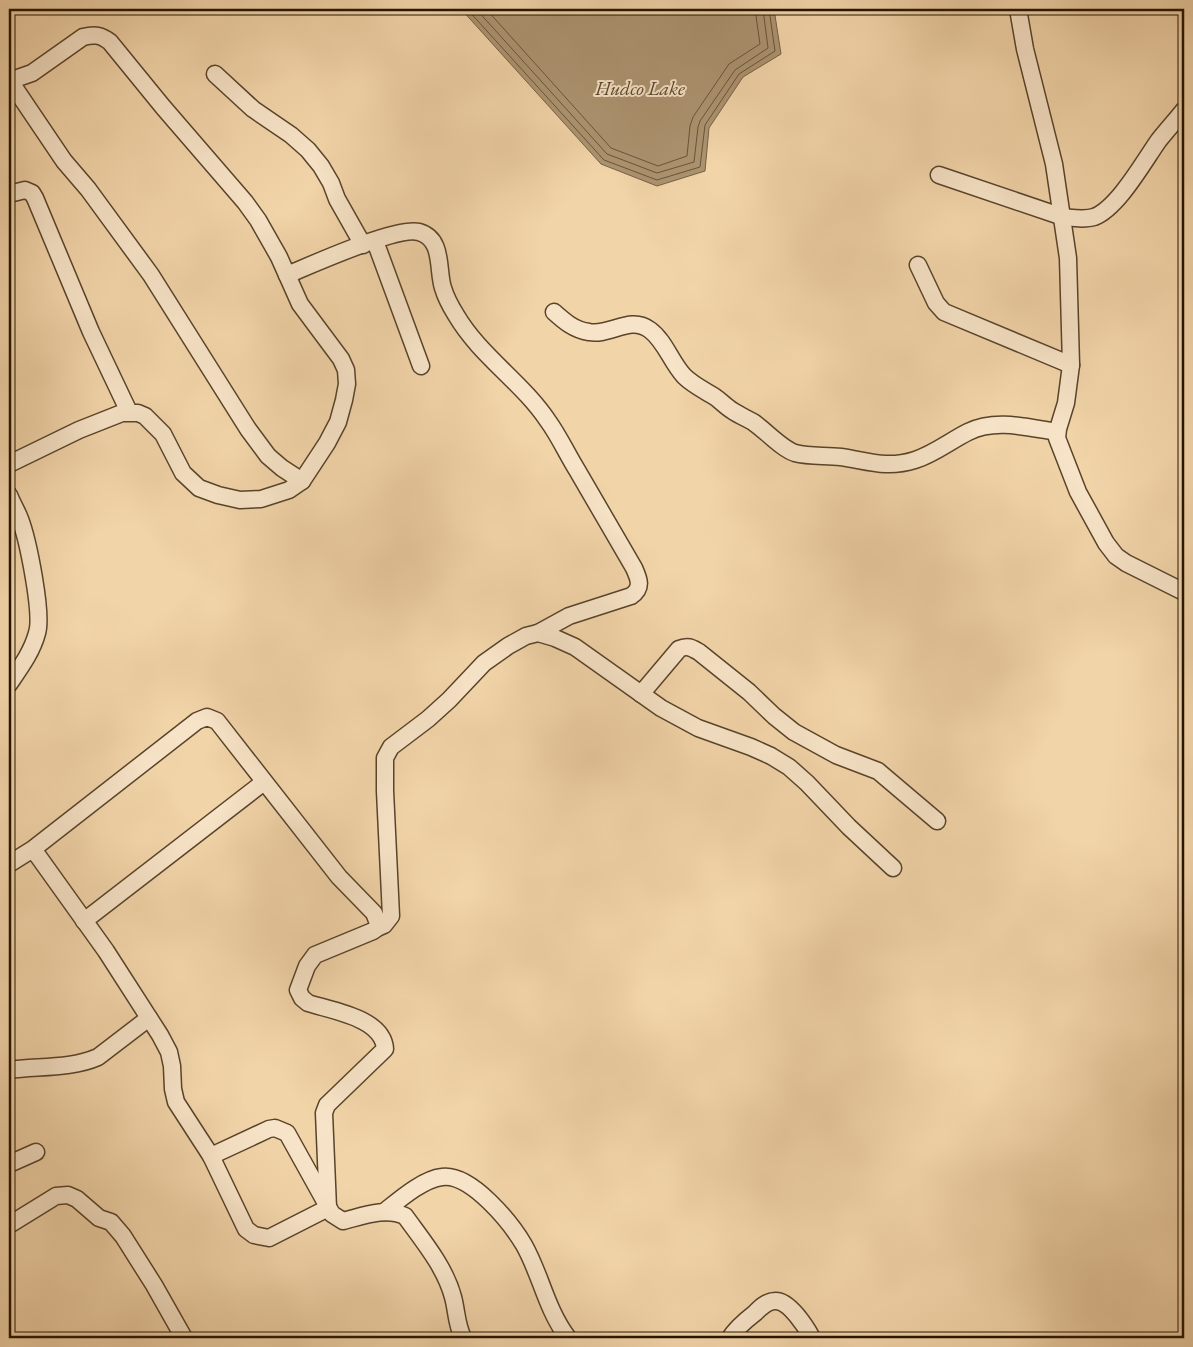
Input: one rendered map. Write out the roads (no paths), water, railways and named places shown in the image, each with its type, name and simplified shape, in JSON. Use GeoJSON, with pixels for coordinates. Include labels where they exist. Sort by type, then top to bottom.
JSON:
{"type":"FeatureCollection","features":[{"type":"Feature","properties":{"kind":"street"},"geometry":{"type":"LineString","coordinates":[[1018,9],[1025,49],[1054,164],[1068,258],[1071,365],[1066,402],[1057,438],[1078,492],[1106,543],[1116,556],[1126,563],[1184,592]]}},
{"type":"Feature","properties":{"kind":"street"},"geometry":{"type":"LineString","coordinates":[[9,464],[78,430],[129,412],[145,416],[152,422],[163,434],[183,473],[199,488],[240,500],[262,499],[289,490],[302,481],[327,443],[338,422],[347,384],[346,370],[341,359],[300,304],[269,239],[245,202],[110,42],[102,36],[93,34],[83,37],[32,73],[9,81],[64,161],[88,188],[151,275],[248,429],[268,456],[302,481]]}},
{"type":"Feature","properties":{"kind":"street"},"geometry":{"type":"LineString","coordinates":[[215,74],[240,98],[308,150],[321,166],[331,183],[337,199],[369,243],[421,366]]}},
{"type":"Feature","properties":{"kind":"street"},"geometry":{"type":"LineString","coordinates":[[939,175],[1063,217],[1083,219],[1095,216],[1108,208],[1130,183],[1184,110]]}},
{"type":"Feature","properties":{"kind":"street"},"geometry":{"type":"LineString","coordinates":[[9,194],[25,190],[32,193],[35,198],[92,332],[129,412]]}},
{"type":"Feature","properties":{"kind":"street"},"geometry":{"type":"LineString","coordinates":[[287,275],[338,253],[405,232],[418,232],[426,235],[437,250],[440,260],[442,286],[461,324],[478,345],[529,396],[548,420],[640,582],[638,590],[631,596],[569,616],[538,633],[526,636],[508,646],[484,663],[428,719],[391,747],[385,758],[391,916],[384,925],[373,932],[315,955],[307,966],[298,990],[302,998],[308,1003],[365,1022],[375,1028],[385,1039],[385,1049],[327,1105],[324,1113],[328,1208]]}},
{"type":"Feature","properties":{"kind":"street"},"geometry":{"type":"LineString","coordinates":[[918,265],[936,303],[944,312],[1071,365]]}},
{"type":"Feature","properties":{"kind":"street"},"geometry":{"type":"LineString","coordinates":[[554,312],[564,322],[574,328],[589,332],[598,332],[632,323],[650,329],[657,336],[684,376],[733,411],[751,421],[786,448],[796,453],[840,457],[876,465],[889,465],[920,459],[970,431],[990,424],[1012,425],[1057,432]]}},
{"type":"Feature","properties":{"kind":"street"},"geometry":{"type":"LineString","coordinates":[[9,495],[20,520],[29,554],[39,620],[31,648],[9,684]]}},
{"type":"Feature","properties":{"kind":"street"},"geometry":{"type":"LineString","coordinates":[[538,633],[555,638],[575,648],[661,708],[698,728],[751,747],[789,767],[893,868]]}},
{"type":"Feature","properties":{"kind":"street"},"geometry":{"type":"LineString","coordinates":[[641,694],[679,650],[691,647],[749,692],[794,732],[836,755],[878,772],[937,821]]}},
{"type":"Feature","properties":{"kind":"street"},"geometry":{"type":"LineString","coordinates":[[9,864],[33,849],[197,721],[208,717],[217,721],[339,877],[374,913],[378,923],[377,928]]}},
{"type":"Feature","properties":{"kind":"street"},"geometry":{"type":"LineString","coordinates":[[84,921],[264,782]]}},
{"type":"Feature","properties":{"kind":"street"},"geometry":{"type":"LineString","coordinates":[[33,849],[149,1018],[169,1052],[176,1102],[211,1156],[246,1229],[254,1235],[269,1238],[328,1208]]}},
{"type":"Feature","properties":{"kind":"street"},"geometry":{"type":"LineString","coordinates":[[9,1070],[89,1061],[98,1057],[149,1018]]}},
{"type":"Feature","properties":{"kind":"street"},"geometry":{"type":"LineString","coordinates":[[211,1156],[268,1129],[281,1130],[287,1133],[332,1214],[343,1221],[384,1212],[397,1212],[405,1216],[438,1262],[453,1296],[456,1318],[463,1338]]}},
{"type":"Feature","properties":{"kind":"street"},"geometry":{"type":"LineString","coordinates":[[9,1164],[36,1152]]}},
{"type":"Feature","properties":{"kind":"street"},"geometry":{"type":"LineString","coordinates":[[384,1212],[427,1182],[443,1177],[458,1179],[473,1188],[496,1208],[524,1245],[543,1293],[568,1338]]}},
{"type":"Feature","properties":{"kind":"street"},"geometry":{"type":"LineString","coordinates":[[9,1225],[56,1196],[68,1195],[77,1199],[99,1218],[110,1222],[123,1236],[184,1338]]}},
{"type":"Feature","properties":{"kind":"street"},"geometry":{"type":"LineString","coordinates":[[730,1338],[764,1305],[774,1300],[786,1304],[812,1338]]}},
{"type":"Feature","properties":{"kind":"water","name":"Hudco Lake"},"geometry":{"type":"Polygon","coordinates":[[[461,9],[774,9],[781,54],[743,77],[709,128],[705,171],[657,186],[601,164],[461,9]]]}}]}
